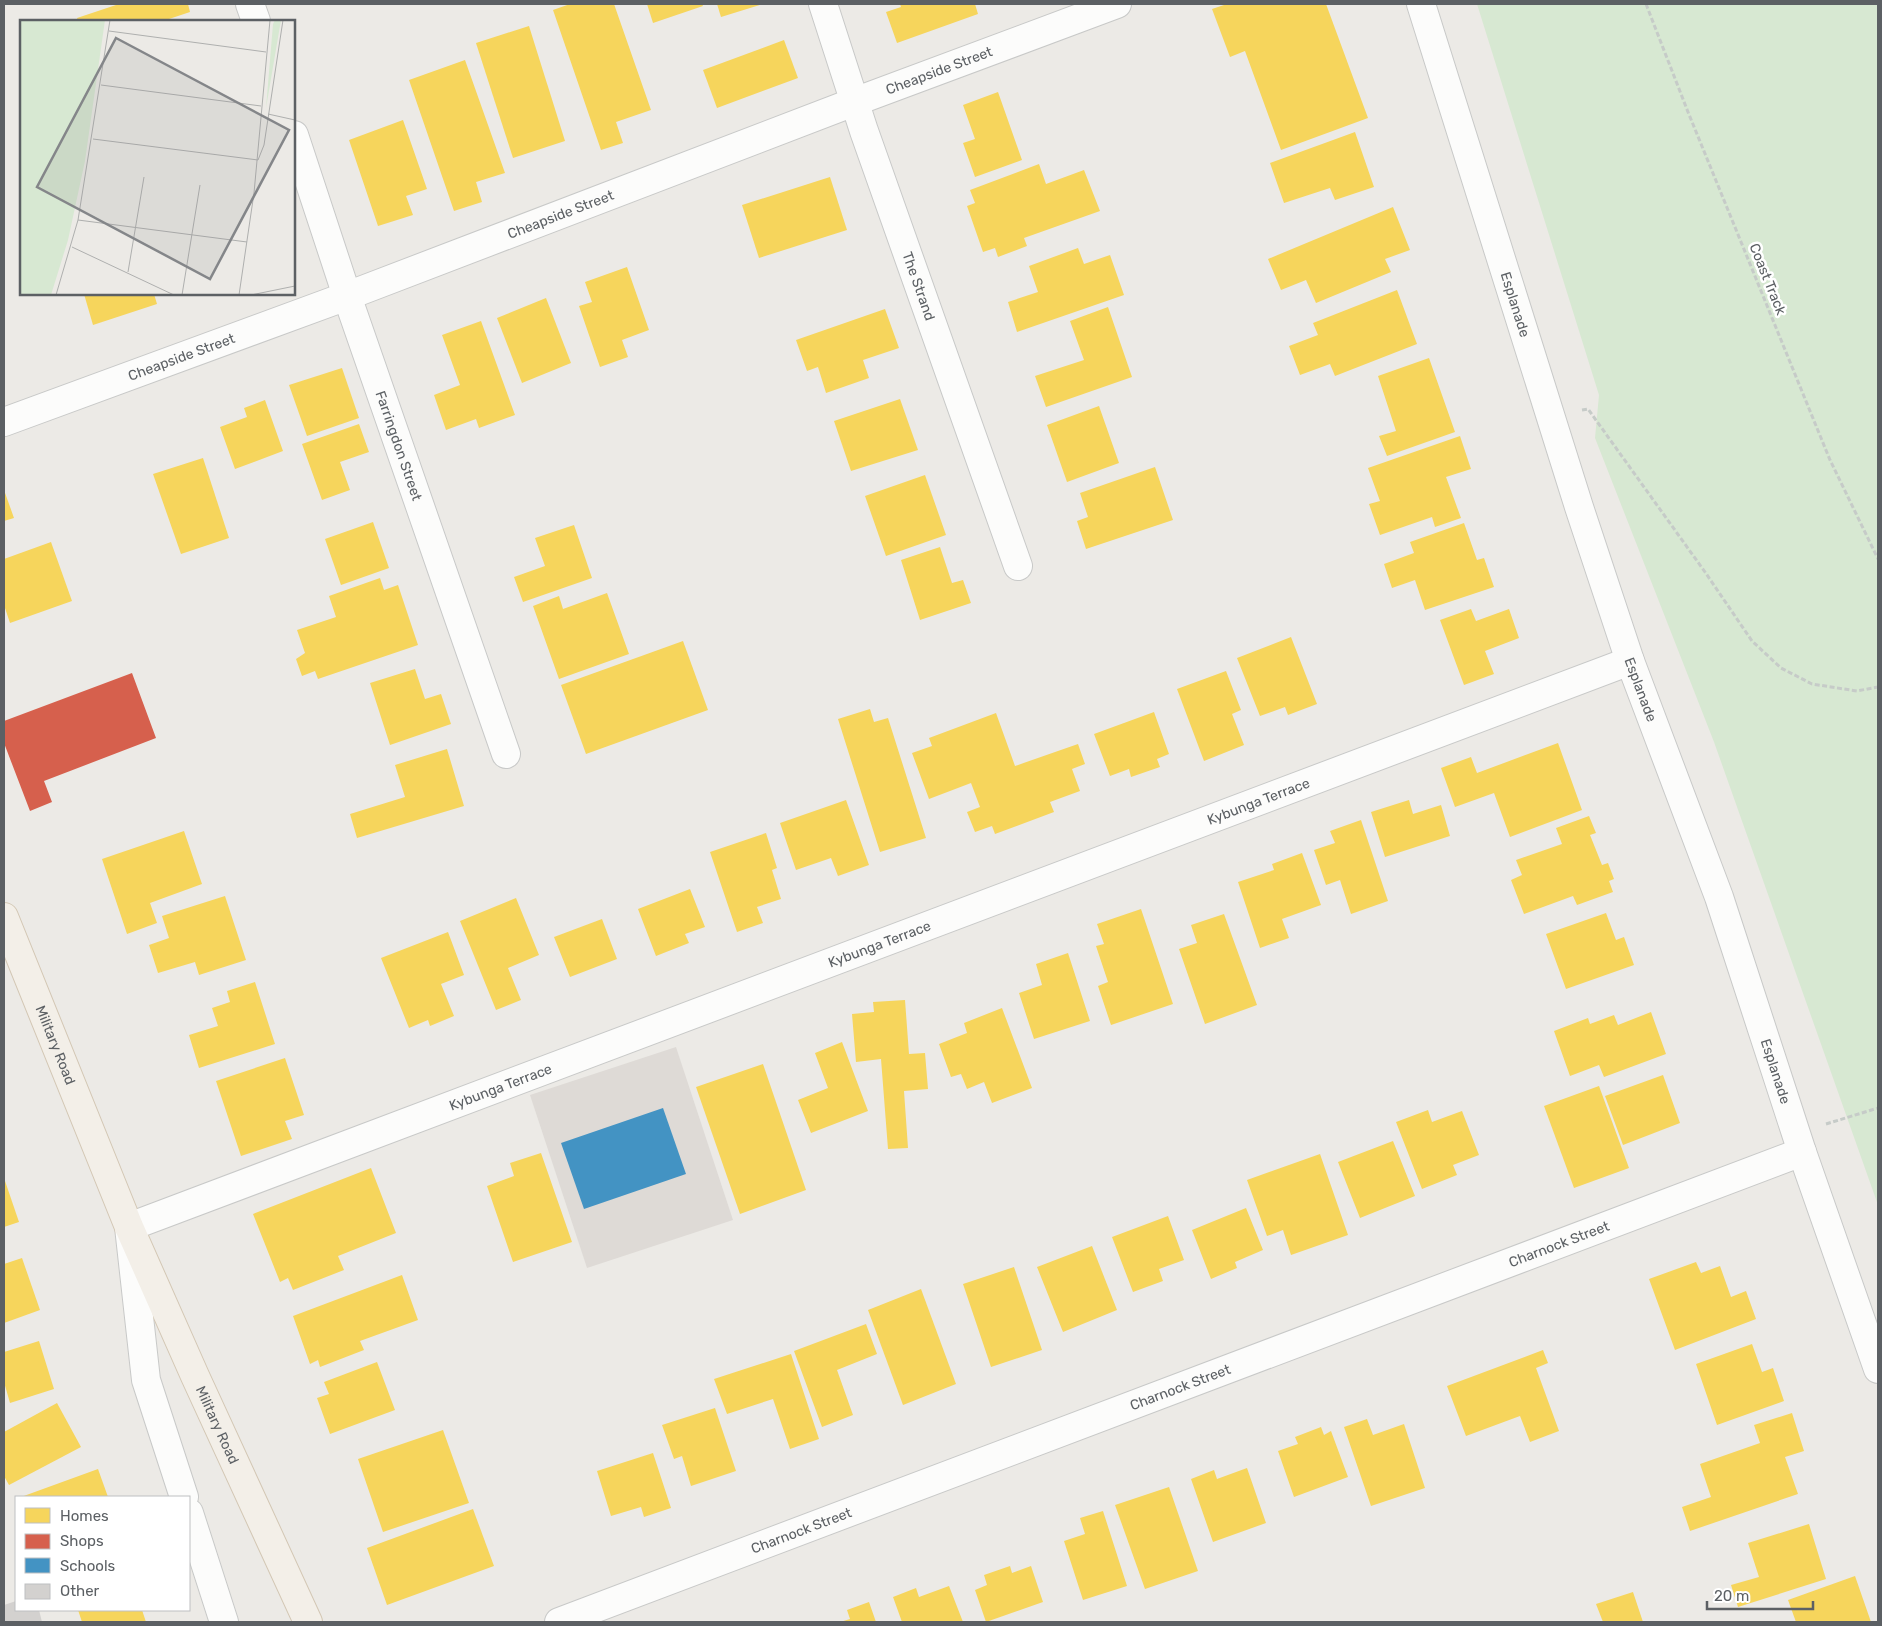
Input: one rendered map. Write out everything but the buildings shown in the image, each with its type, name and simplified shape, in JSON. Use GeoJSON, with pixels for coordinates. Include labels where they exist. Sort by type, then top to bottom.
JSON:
{"type":"FeatureCollection","features":[{"type":"Feature","properties":{"kind":"main road","name":"Military Road"},"geometry":{"type":"LineString","coordinates":[[4,917],[130,1227],[195,1376],[308,1622]]}},
{"type":"Feature","properties":{"kind":"street"},"geometry":{"type":"LineString","coordinates":[[250,4],[256,20]]}},
{"type":"Feature","properties":{"kind":"street","name":"The Strand"},"geometry":{"type":"LineString","coordinates":[[823,4],[854,102],[1018,566]]}},
{"type":"Feature","properties":{"kind":"street","name":"Cheapside Street"},"geometry":{"type":"LineString","coordinates":[[4,422],[347,296],[854,102],[1117,4]]}},
{"type":"Feature","properties":{"kind":"street","name":"Esplanade"},"geometry":{"type":"LineString","coordinates":[[1421,4],[1573,488],[1630,661],[1720,897],[1802,1152],[1878,1368]]}},
{"type":"Feature","properties":{"kind":"street","name":"Farringdon Street"},"geometry":{"type":"LineString","coordinates":[[295,138],[347,296],[506,754]]}},
{"type":"Feature","properties":{"kind":"street","name":"Kybunga Terrace"},"geometry":{"type":"LineString","coordinates":[[130,1227],[1630,661]]}},
{"type":"Feature","properties":{"kind":"street","name":"Charnock Street"},"geometry":{"type":"LineString","coordinates":[[559,1622],[1802,1152]]}},
{"type":"Feature","properties":{"kind":"street","name":"Military Road"},"geometry":{"type":"LineString","coordinates":[[130,1227],[146,1380],[184,1496]]}},
{"type":"Feature","properties":{"kind":"street"},"geometry":{"type":"LineString","coordinates":[[190,1516],[224,1622]]}},
{"type":"Feature","properties":{"kind":"path","name":"Coast Track"},"geometry":{"type":"LineString","coordinates":[[1646,4],[1830,460],[1878,559]]}},
{"type":"Feature","properties":{"kind":"path"},"geometry":{"type":"LineString","coordinates":[[1578,411],[1588,409],[1752,641],[1781,668],[1812,684],[1857,691],[1878,687]]}},
{"type":"Feature","properties":{"kind":"path"},"geometry":{"type":"LineString","coordinates":[[1826,1124],[1878,1108]]}},
{"type":"Feature","properties":{"kind":"shaded area"},"geometry":{"type":"Polygon","coordinates":[[[676,1047],[733,1220],[587,1268],[530,1095],[676,1047]]]}},
{"type":"Feature","properties":{"kind":"green space"},"geometry":{"type":"Polygon","coordinates":[[[1477,4],[1878,4],[1878,1205],[1714,742],[1595,438],[1599,395],[1477,4]]]}}]}
